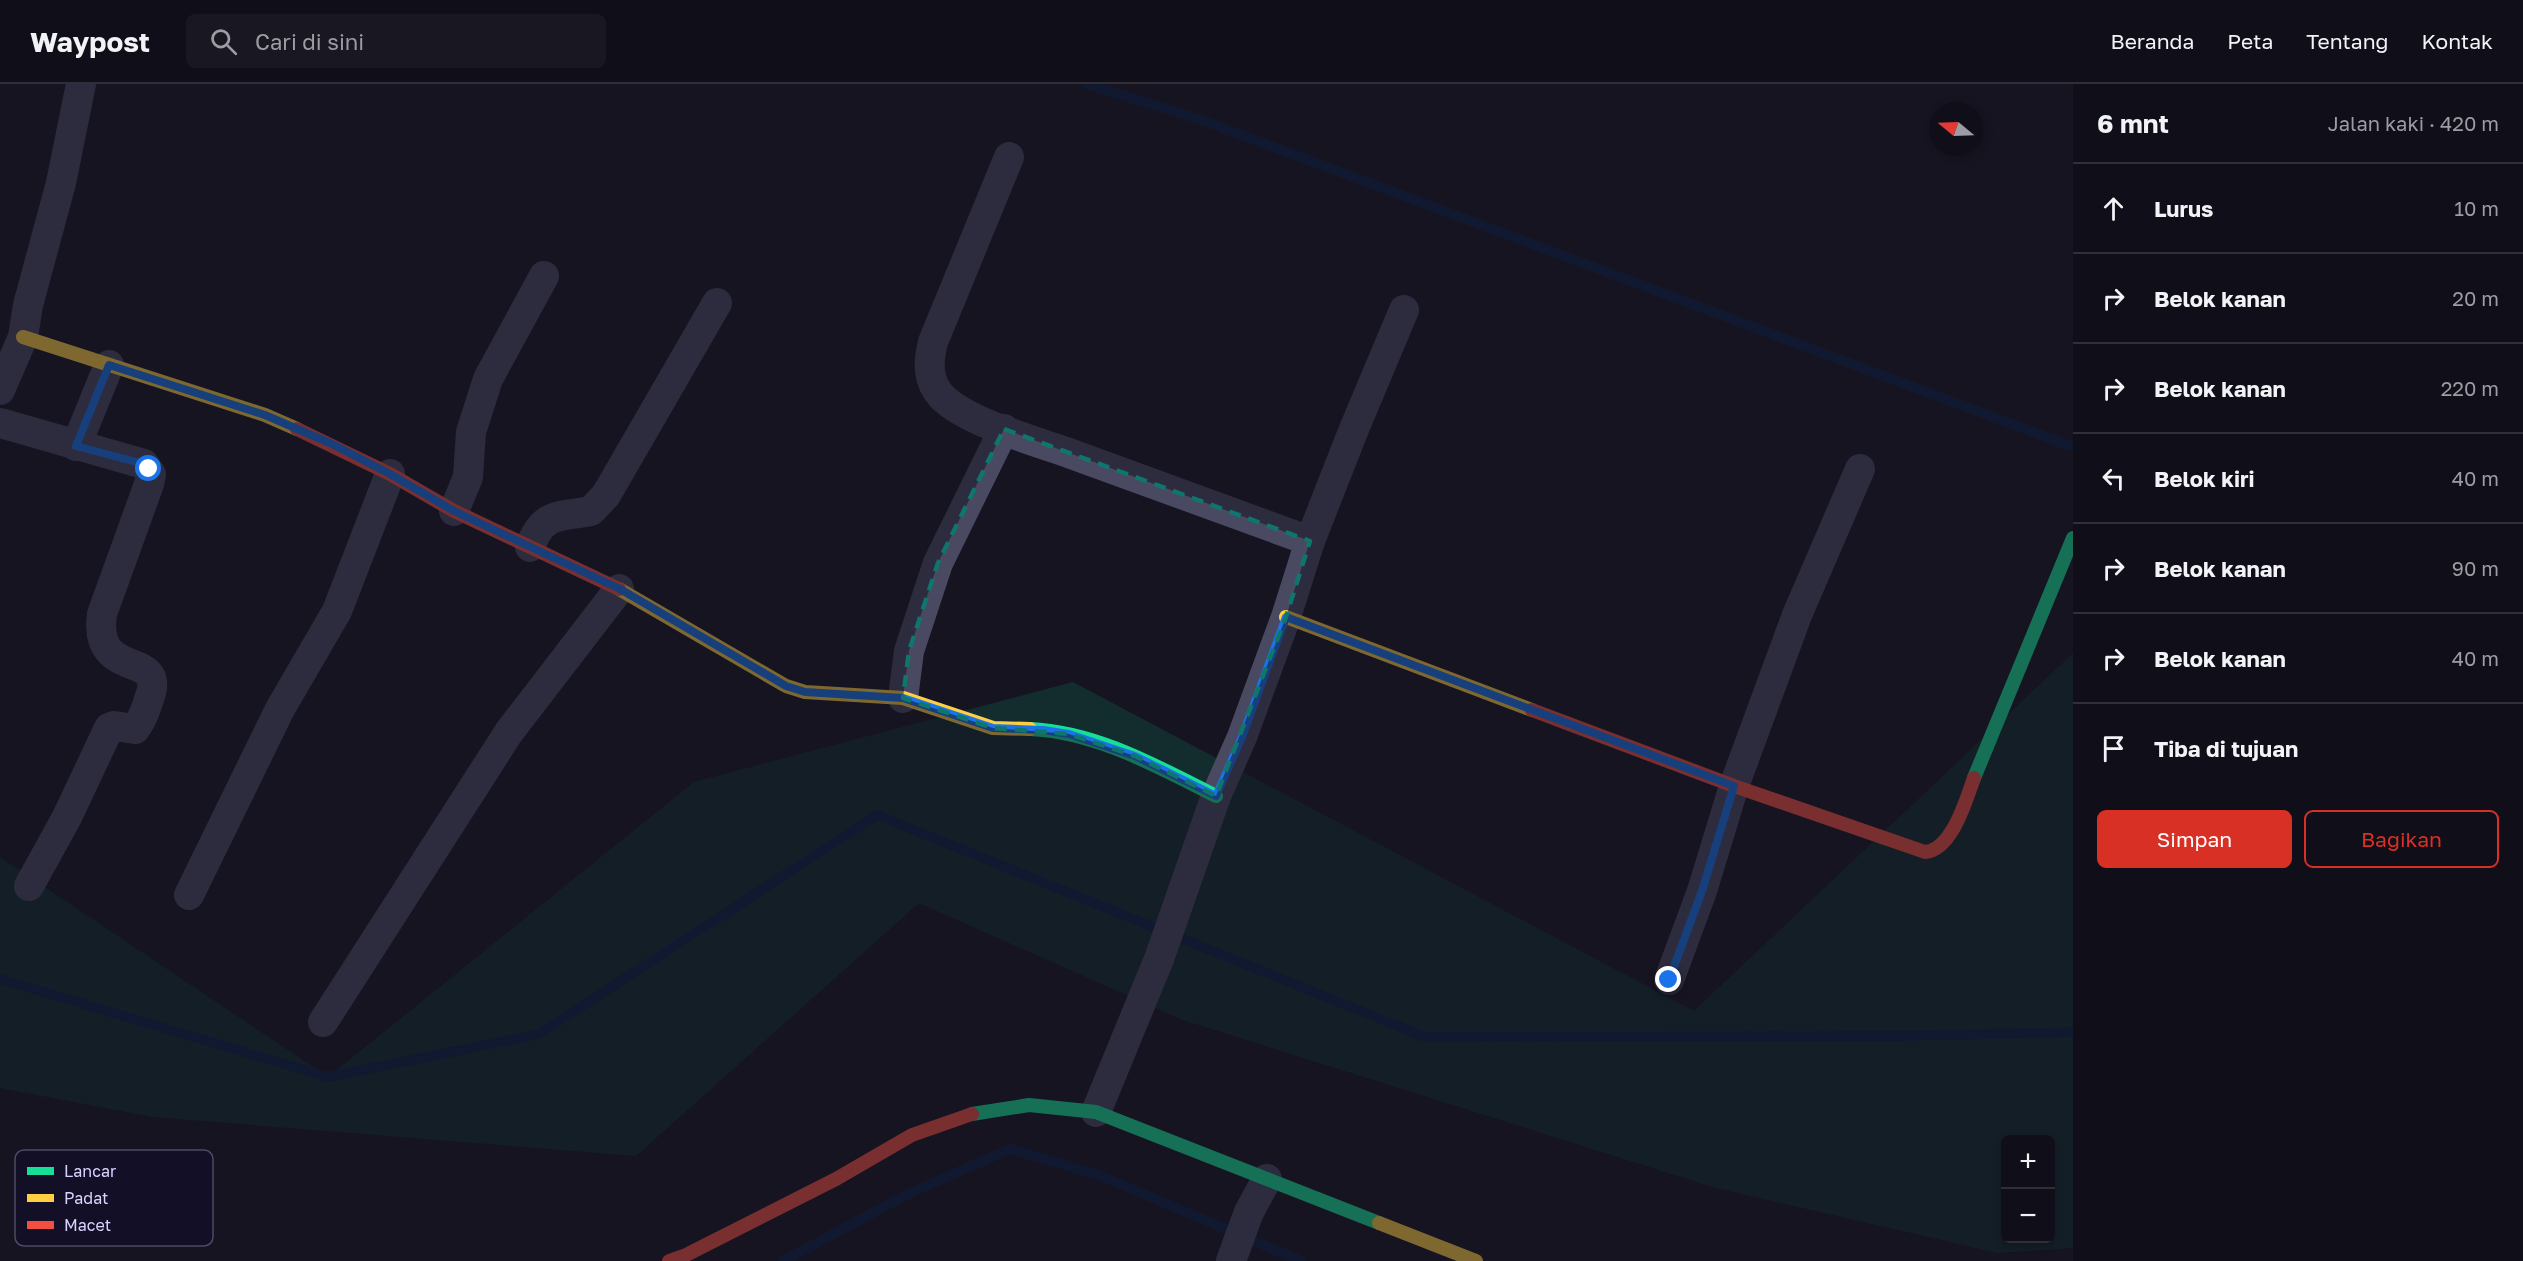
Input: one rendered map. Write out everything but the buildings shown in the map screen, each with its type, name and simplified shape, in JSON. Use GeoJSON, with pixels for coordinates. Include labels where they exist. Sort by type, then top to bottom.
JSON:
{"type":"FeatureCollection","features":[{"type":"Feature","properties":{"kind":"street"},"geometry":{"type":"LineString","coordinates":[[0,390],[22,337],[28,305],[61,183],[81,84]]}},
{"type":"Feature","properties":{"kind":"street"},"geometry":{"type":"LineString","coordinates":[[1009,157],[933,342],[929,359],[930,378],[940,395],[953,407],[1004,429],[1310,541]]}},
{"type":"Feature","properties":{"kind":"street"},"geometry":{"type":"LineString","coordinates":[[454,511],[468,477],[471,432],[488,379],[544,276]]}},
{"type":"Feature","properties":{"kind":"street"},"geometry":{"type":"LineString","coordinates":[[530,548],[533,539],[543,526],[554,517],[565,513],[591,511],[606,495],[717,303]]}},
{"type":"Feature","properties":{"kind":"street"},"geometry":{"type":"LineString","coordinates":[[1096,1112],[1159,959],[1216,796],[1242,737],[1286,617],[1310,541],[1404,310]]}},
{"type":"Feature","properties":{"kind":"street"},"geometry":{"type":"LineString","coordinates":[[22,337],[265,415],[332,444],[454,511],[620,589],[786,686],[805,692],[903,698],[993,728],[1043,730],[1069,734],[1135,756],[1216,796]]}},
{"type":"Feature","properties":{"kind":"street"},"geometry":{"type":"LineString","coordinates":[[76,446],[109,365]]}},
{"type":"Feature","properties":{"kind":"street"},"geometry":{"type":"LineString","coordinates":[[0,423],[144,464],[151,474],[102,614],[100,627],[104,644],[113,657],[144,669],[152,677],[153,685],[145,710],[135,729],[114,726],[109,728],[67,818],[29,886]]}},
{"type":"Feature","properties":{"kind":"street"},"geometry":{"type":"LineString","coordinates":[[903,698],[909,651],[939,563],[1004,429]]}},
{"type":"Feature","properties":{"kind":"street"},"geometry":{"type":"LineString","coordinates":[[1669,980],[1702,891],[1734,786],[1797,615],[1860,469]]}},
{"type":"Feature","properties":{"kind":"street"},"geometry":{"type":"LineString","coordinates":[[189,896],[280,709],[337,611],[390,474]]}},
{"type":"Feature","properties":{"kind":"street"},"geometry":{"type":"LineString","coordinates":[[1286,617],[1734,786],[1924,852],[1935,852],[1956,823],[2073,538]]}},
{"type":"Feature","properties":{"kind":"street"},"geometry":{"type":"LineString","coordinates":[[323,1022],[509,732],[620,589]]}},
{"type":"Feature","properties":{"kind":"street"},"geometry":{"type":"LineString","coordinates":[[669,1261],[686,1255],[836,1179],[912,1135],[970,1114],[1029,1105],[1096,1112],[1476,1261]]}},
{"type":"Feature","properties":{"kind":"street"},"geometry":{"type":"LineString","coordinates":[[1235,1250],[1249,1212],[1267,1179]]}},
{"type":"Feature","properties":{"kind":"highlighted area"},"geometry":{"type":"Polygon","coordinates":[[[1004,429],[1310,541],[1286,617],[1216,796],[1135,756],[1069,734],[993,728],[903,698],[909,651],[938,563],[1004,429]]]}},
{"type":"Feature","properties":{"kind":"green space"},"geometry":{"type":"Polygon","coordinates":[[[2073,653],[2073,1248],[1998,1253],[1716,1188],[1183,1020],[919,903],[636,1156],[153,1117],[0,1088],[0,857],[328,1077],[694,782],[1073,682],[1694,1011],[2073,653]]]}},
{"type":"Feature","properties":{"kind":"waterway"},"geometry":{"type":"LineString","coordinates":[[1086,84],[1199,119],[2073,447]]}},
{"type":"Feature","properties":{"kind":"waterway"},"geometry":{"type":"LineString","coordinates":[[0,979],[328,1077],[539,1034],[877,815],[1425,1037],[1896,1036],[2073,1032]]}},
{"type":"Feature","properties":{"kind":"waterway"},"geometry":{"type":"LineString","coordinates":[[783,1261],[908,1194],[1010,1149],[1099,1175],[1301,1261]]}},
{"type":"Feature","properties":{"kind":"traffic: fast"},"geometry":{"type":"LineString","coordinates":[[1974,778],[2073,538]]}},
{"type":"Feature","properties":{"kind":"traffic: fast"},"geometry":{"type":"LineString","coordinates":[[1030,729],[1055,732],[1103,744],[1149,763],[1216,796]]}},
{"type":"Feature","properties":{"kind":"traffic: fast"},"geometry":{"type":"LineString","coordinates":[[972,1114],[1029,1105],[1096,1112],[1379,1223]]}},
{"type":"Feature","properties":{"kind":"traffic: slow"},"geometry":{"type":"LineString","coordinates":[[23,337],[265,415],[297,429]]}},
{"type":"Feature","properties":{"kind":"traffic: slow"},"geometry":{"type":"LineString","coordinates":[[619,589],[786,686],[805,692],[903,698],[993,728],[1030,729]]}},
{"type":"Feature","properties":{"kind":"traffic: slow"},"geometry":{"type":"LineString","coordinates":[[1286,617],[1532,710]]}},
{"type":"Feature","properties":{"kind":"traffic: slow"},"geometry":{"type":"LineString","coordinates":[[1379,1223],[1476,1261]]}},
{"type":"Feature","properties":{"kind":"traffic: jam"},"geometry":{"type":"LineString","coordinates":[[297,429],[390,474],[454,511],[619,589]]}},
{"type":"Feature","properties":{"kind":"traffic: jam"},"geometry":{"type":"LineString","coordinates":[[1532,710],[1734,786],[1925,852],[1935,849],[1950,834],[1962,811],[1974,778]]}},
{"type":"Feature","properties":{"kind":"traffic: jam"},"geometry":{"type":"LineString","coordinates":[[669,1261],[686,1255],[836,1179],[912,1135],[972,1114]]}},
{"type":"Feature","properties":{"kind":"route"},"geometry":{"type":"LineString","coordinates":[[149,469],[144,464],[76,446],[109,365],[265,415],[332,444],[390,474],[430,499],[620,589],[786,686],[805,692],[903,698],[993,728],[1022,728],[1069,734],[1135,756],[1216,796],[1242,737],[1286,617],[1734,786],[1702,891],[1669,980]]}}]}
